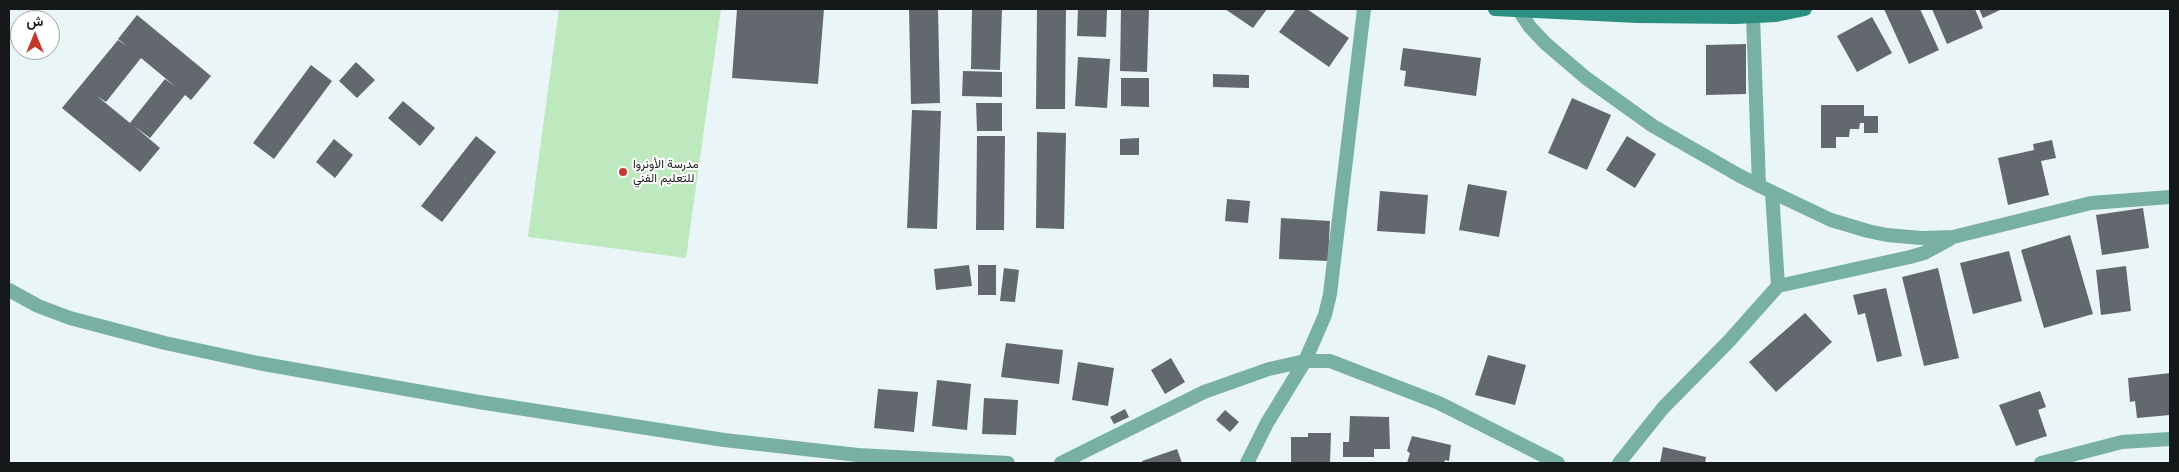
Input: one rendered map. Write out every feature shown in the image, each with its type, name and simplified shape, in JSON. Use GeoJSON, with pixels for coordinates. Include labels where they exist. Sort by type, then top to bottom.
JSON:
{"type":"FeatureCollection","features":[{"type":"Feature","properties":{"kind":"main road"},"geometry":{"type":"LineString","coordinates":[[1495,9],[1647,16],[1753,16],[1805,9]]}},
{"type":"Feature","properties":{"kind":"street"},"geometry":{"type":"LineString","coordinates":[[1247,463],[1267,423],[1305,361],[1320,329],[1330,294],[1364,9]]}},
{"type":"Feature","properties":{"kind":"street"},"geometry":{"type":"LineString","coordinates":[[1518,10],[1545,43],[1586,78],[1654,126],[1759,186],[1831,220],[1868,231],[1887,236],[1953,237],[2091,203],[2170,197]]}},
{"type":"Feature","properties":{"kind":"street"},"geometry":{"type":"LineString","coordinates":[[1753,16],[1759,186]]}},
{"type":"Feature","properties":{"kind":"street"},"geometry":{"type":"LineString","coordinates":[[1772,192],[1778,286]]}},
{"type":"Feature","properties":{"kind":"street"},"geometry":{"type":"LineString","coordinates":[[1619,463],[1662,408],[1729,340],[1778,286],[1910,257],[1924,253],[1953,237]]}},
{"type":"Feature","properties":{"kind":"street"},"geometry":{"type":"LineString","coordinates":[[9,290],[38,306],[80,321],[166,344],[478,402],[724,440],[858,455],[1008,463]]}},
{"type":"Feature","properties":{"kind":"street"},"geometry":{"type":"LineString","coordinates":[[1061,463],[1204,392],[1269,368],[1305,361],[1330,361],[1439,403],[1558,463]]}},
{"type":"Feature","properties":{"kind":"street"},"geometry":{"type":"LineString","coordinates":[[2041,463],[2122,442],[2170,439]]}},
{"type":"Feature","properties":{"kind":"green space"},"geometry":{"type":"Polygon","coordinates":[[[559,9],[721,9],[686,258],[528,237],[559,9]]]}},
{"type":"Feature","properties":{"kind":"building"},"geometry":{"type":"Polygon","coordinates":[[[737,9],[824,9],[818,84],[732,78],[737,9]]]}},
{"type":"Feature","properties":{"kind":"building"},"geometry":{"type":"Polygon","coordinates":[[[909,9],[938,9],[940,103],[911,104],[909,9]]]}},
{"type":"Feature","properties":{"kind":"building"},"geometry":{"type":"Polygon","coordinates":[[[972,9],[1002,9],[1000,70],[971,69],[972,9]]]}},
{"type":"Feature","properties":{"kind":"building"},"geometry":{"type":"Polygon","coordinates":[[[1037,9],[1066,9],[1065,109],[1036,109],[1037,9]]]}},
{"type":"Feature","properties":{"kind":"building"},"geometry":{"type":"Polygon","coordinates":[[[1078,9],[1107,9],[1106,37],[1077,36],[1078,9]]]}},
{"type":"Feature","properties":{"kind":"building"},"geometry":{"type":"Polygon","coordinates":[[[1121,9],[1149,9],[1147,72],[1120,71],[1121,9]]]}},
{"type":"Feature","properties":{"kind":"building"},"geometry":{"type":"Polygon","coordinates":[[[1225,9],[1267,9],[1253,28],[1225,9]]]}},
{"type":"Feature","properties":{"kind":"building"},"geometry":{"type":"Polygon","coordinates":[[[1296,9],[1307,9],[1349,38],[1329,67],[1279,32],[1296,9]]]}},
{"type":"Feature","properties":{"kind":"building"},"geometry":{"type":"Polygon","coordinates":[[[1884,9],[1920,9],[1939,50],[1909,64],[1884,9]]]}},
{"type":"Feature","properties":{"kind":"building"},"geometry":{"type":"Polygon","coordinates":[[[1932,9],[1975,9],[1983,28],[1947,44],[1932,9]]]}},
{"type":"Feature","properties":{"kind":"building"},"geometry":{"type":"Polygon","coordinates":[[[1979,9],[2002,9],[1983,18],[1979,9]]]}},
{"type":"Feature","properties":{"kind":"building"},"geometry":{"type":"Polygon","coordinates":[[[137,15],[211,76],[191,100],[185,95],[150,138],[133,125],[160,148],[140,172],[62,108],[118,40],[127,46],[118,39],[137,15]],[[141,58],[106,102],[97,96],[130,123],[165,79],[176,87],[141,58]]]}},
{"type":"Feature","properties":{"kind":"building"},"geometry":{"type":"Polygon","coordinates":[[[1872,17],[1892,53],[1857,72],[1837,36],[1872,17]]]}},
{"type":"Feature","properties":{"kind":"building"},"geometry":{"type":"Polygon","coordinates":[[[1746,44],[1746,94],[1706,95],[1706,45],[1746,44]]]}},
{"type":"Feature","properties":{"kind":"building"},"geometry":{"type":"Polygon","coordinates":[[[1403,48],[1481,58],[1476,96],[1404,86],[1406,71],[1400,70],[1403,48]]]}},
{"type":"Feature","properties":{"kind":"building"},"geometry":{"type":"Polygon","coordinates":[[[1078,57],[1110,59],[1107,108],[1075,106],[1078,57]]]}},
{"type":"Feature","properties":{"kind":"building"},"geometry":{"type":"Polygon","coordinates":[[[356,62],[375,80],[357,98],[339,81],[356,62]]]}},
{"type":"Feature","properties":{"kind":"building"},"geometry":{"type":"Polygon","coordinates":[[[311,65],[332,81],[274,159],[253,143],[311,65]]]}},
{"type":"Feature","properties":{"kind":"building"},"geometry":{"type":"Polygon","coordinates":[[[963,71],[1002,72],[1002,97],[962,96],[963,71]]]}},
{"type":"Feature","properties":{"kind":"building"},"geometry":{"type":"Polygon","coordinates":[[[1213,74],[1249,75],[1249,88],[1213,87],[1213,74]]]}},
{"type":"Feature","properties":{"kind":"building"},"geometry":{"type":"Polygon","coordinates":[[[1121,78],[1149,78],[1149,107],[1121,106],[1121,78]]]}},
{"type":"Feature","properties":{"kind":"building"},"geometry":{"type":"Polygon","coordinates":[[[1572,98],[1611,115],[1587,170],[1548,153],[1572,98]]]}},
{"type":"Feature","properties":{"kind":"building"},"geometry":{"type":"Polygon","coordinates":[[[403,101],[435,128],[420,146],[388,118],[403,101]]]}},
{"type":"Feature","properties":{"kind":"building"},"geometry":{"type":"Polygon","coordinates":[[[976,103],[1002,103],[1002,131],[977,131],[976,103]]]}},
{"type":"Feature","properties":{"kind":"building"},"geometry":{"type":"Polygon","coordinates":[[[1821,105],[1864,105],[1864,116],[1878,116],[1878,133],[1864,133],[1864,123],[1860,123],[1859,129],[1850,129],[1849,137],[1836,137],[1836,148],[1821,148],[1821,105]]]}},
{"type":"Feature","properties":{"kind":"building"},"geometry":{"type":"Polygon","coordinates":[[[912,110],[941,111],[937,229],[907,228],[912,110]]]}},
{"type":"Feature","properties":{"kind":"building"},"geometry":{"type":"Polygon","coordinates":[[[1037,132],[1066,133],[1064,229],[1036,228],[1037,132]]]}},
{"type":"Feature","properties":{"kind":"building"},"geometry":{"type":"Polygon","coordinates":[[[476,136],[496,152],[442,222],[421,206],[476,136]]]}},
{"type":"Feature","properties":{"kind":"building"},"geometry":{"type":"Polygon","coordinates":[[[977,136],[1005,136],[1004,230],[976,230],[977,136]]]}},
{"type":"Feature","properties":{"kind":"building"},"geometry":{"type":"Polygon","coordinates":[[[1627,136],[1656,154],[1635,188],[1606,170],[1627,136]]]}},
{"type":"Feature","properties":{"kind":"building"},"geometry":{"type":"Polygon","coordinates":[[[1139,138],[1139,155],[1120,155],[1120,139],[1139,138]]]}},
{"type":"Feature","properties":{"kind":"building"},"geometry":{"type":"Polygon","coordinates":[[[334,139],[353,155],[335,178],[316,162],[334,139]]]}},
{"type":"Feature","properties":{"kind":"building"},"geometry":{"type":"Polygon","coordinates":[[[2052,140],[2056,158],[2041,161],[2049,195],[2008,205],[1998,158],[2034,150],[2033,144],[2052,140]]]}},
{"type":"Feature","properties":{"kind":"building"},"geometry":{"type":"Polygon","coordinates":[[[1468,184],[1507,191],[1499,237],[1459,230],[1468,184]]]}},
{"type":"Feature","properties":{"kind":"building"},"geometry":{"type":"Polygon","coordinates":[[[1380,191],[1428,195],[1425,234],[1377,231],[1380,191]]]}},
{"type":"Feature","properties":{"kind":"building"},"geometry":{"type":"Polygon","coordinates":[[[1227,199],[1250,201],[1248,223],[1225,221],[1227,199]]]}},
{"type":"Feature","properties":{"kind":"building"},"geometry":{"type":"Polygon","coordinates":[[[2143,208],[2149,248],[2102,255],[2096,215],[2143,208]]]}},
{"type":"Feature","properties":{"kind":"building"},"geometry":{"type":"Polygon","coordinates":[[[1281,218],[1330,221],[1328,261],[1279,259],[1281,218]]]}},
{"type":"Feature","properties":{"kind":"building"},"geometry":{"type":"Polygon","coordinates":[[[2070,235],[2093,314],[2044,328],[2021,250],[2070,235]]]}},
{"type":"Feature","properties":{"kind":"building"},"geometry":{"type":"Polygon","coordinates":[[[2009,251],[2022,301],[1973,314],[1960,263],[2009,251]]]}},
{"type":"Feature","properties":{"kind":"building"},"geometry":{"type":"Polygon","coordinates":[[[969,265],[972,286],[936,290],[934,269],[969,265]]]}},
{"type":"Feature","properties":{"kind":"building"},"geometry":{"type":"Polygon","coordinates":[[[978,265],[996,265],[996,295],[978,295],[978,265]]]}},
{"type":"Feature","properties":{"kind":"building"},"geometry":{"type":"Polygon","coordinates":[[[2126,266],[2131,311],[2101,315],[2096,270],[2126,266]]]}},
{"type":"Feature","properties":{"kind":"building"},"geometry":{"type":"Polygon","coordinates":[[[1004,268],[1019,270],[1015,302],[1000,301],[1004,268]]]}},
{"type":"Feature","properties":{"kind":"building"},"geometry":{"type":"Polygon","coordinates":[[[1938,268],[1959,358],[1924,366],[1902,277],[1938,268]]]}},
{"type":"Feature","properties":{"kind":"building"},"geometry":{"type":"Polygon","coordinates":[[[1886,288],[1902,356],[1877,362],[1865,313],[1858,315],[1853,295],[1886,288]]]}},
{"type":"Feature","properties":{"kind":"building"},"geometry":{"type":"Polygon","coordinates":[[[1805,313],[1832,342],[1776,392],[1749,362],[1805,313]]]}},
{"type":"Feature","properties":{"kind":"building"},"geometry":{"type":"Polygon","coordinates":[[[1006,343],[1063,350],[1059,384],[1001,377],[1006,343]]]}},
{"type":"Feature","properties":{"kind":"building"},"geometry":{"type":"Polygon","coordinates":[[[1488,355],[1526,365],[1515,405],[1475,395],[1488,355]]]}},
{"type":"Feature","properties":{"kind":"building"},"geometry":{"type":"Polygon","coordinates":[[[1171,358],[1185,382],[1165,394],[1151,370],[1171,358]]]}},
{"type":"Feature","properties":{"kind":"building"},"geometry":{"type":"Polygon","coordinates":[[[1078,362],[1114,368],[1108,406],[1072,400],[1078,362]]]}},
{"type":"Feature","properties":{"kind":"building"},"geometry":{"type":"Polygon","coordinates":[[[2170,373],[2170,415],[2137,418],[2135,401],[2130,402],[2128,378],[2170,373]]]}},
{"type":"Feature","properties":{"kind":"building"},"geometry":{"type":"Polygon","coordinates":[[[937,380],[971,384],[967,430],[932,426],[937,380]]]}},
{"type":"Feature","properties":{"kind":"building"},"geometry":{"type":"Polygon","coordinates":[[[878,389],[918,392],[914,432],[874,428],[878,389]]]}},
{"type":"Feature","properties":{"kind":"building"},"geometry":{"type":"Polygon","coordinates":[[[2040,391],[2046,407],[2038,410],[2047,436],[2016,446],[1999,405],[2040,391]]]}},
{"type":"Feature","properties":{"kind":"building"},"geometry":{"type":"Polygon","coordinates":[[[984,398],[1018,400],[1016,435],[982,434],[984,398]]]}},
{"type":"Feature","properties":{"kind":"building"},"geometry":{"type":"Polygon","coordinates":[[[1125,409],[1129,417],[1114,424],[1110,417],[1125,409]]]}},
{"type":"Feature","properties":{"kind":"building"},"geometry":{"type":"Polygon","coordinates":[[[1225,410],[1239,422],[1230,432],[1216,420],[1225,410]]]}},
{"type":"Feature","properties":{"kind":"building"},"geometry":{"type":"Polygon","coordinates":[[[1350,416],[1389,417],[1390,449],[1374,449],[1374,457],[1343,457],[1343,442],[1349,442],[1350,416]]]}},
{"type":"Feature","properties":{"kind":"building"},"geometry":{"type":"Polygon","coordinates":[[[1308,433],[1331,433],[1330,463],[1291,463],[1291,437],[1308,437],[1308,433]]]}},
{"type":"Feature","properties":{"kind":"building"},"geometry":{"type":"Polygon","coordinates":[[[1412,436],[1451,445],[1449,461],[1445,460],[1444,463],[1407,463],[1410,453],[1407,451],[1412,436]]]}},
{"type":"Feature","properties":{"kind":"building"},"geometry":{"type":"Polygon","coordinates":[[[1663,447],[1706,457],[1705,463],[1660,463],[1663,447]]]}},
{"type":"Feature","properties":{"kind":"building"},"geometry":{"type":"Polygon","coordinates":[[[1177,449],[1182,463],[1143,463],[1142,461],[1177,449]]]}},
{"type":"Feature","properties":{"kind":"place","name":"مدرسة الأونروا للتعليم الفني"},"geometry":{"type":"Point","coordinates":[623,172]}}]}
